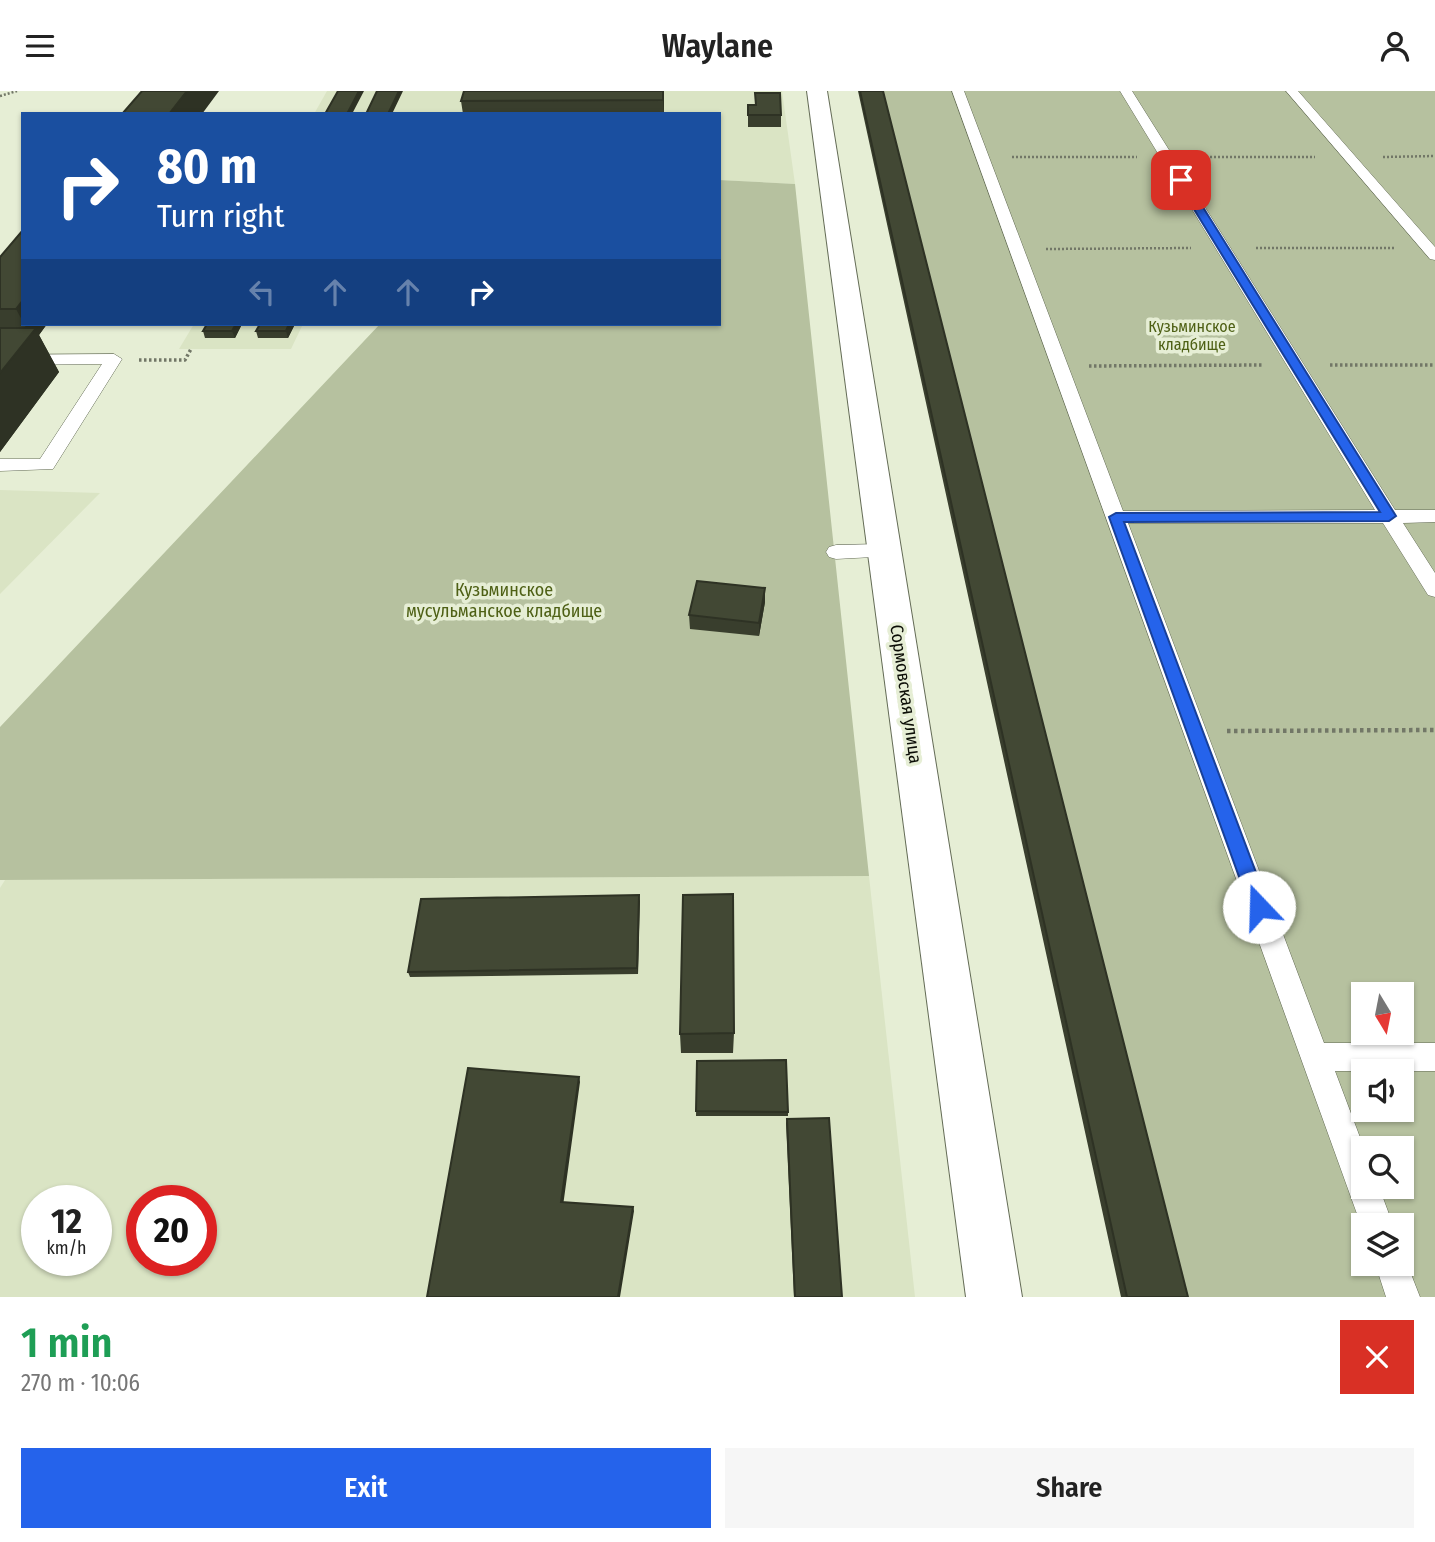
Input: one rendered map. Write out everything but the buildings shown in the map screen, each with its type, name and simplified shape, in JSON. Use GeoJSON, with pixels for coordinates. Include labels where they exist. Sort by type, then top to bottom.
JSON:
{"type":"FeatureCollection","features":[{"type":"Feature","properties":{"kind":"street","name":"Сормовская улица"},"geometry":{"type":"LineString","coordinates":[[817,91],[995,1297]]}},
{"type":"Feature","properties":{"kind":"lane"},"geometry":{"type":"LineString","coordinates":[[958,91],[1373,1213]]}},
{"type":"Feature","properties":{"kind":"lane"},"geometry":{"type":"LineString","coordinates":[[1126,91],[1435,590]]}},
{"type":"Feature","properties":{"kind":"lane"},"geometry":{"type":"LineString","coordinates":[[1292,91],[1435,257]]}},
{"type":"Feature","properties":{"kind":"lane"},"geometry":{"type":"LineString","coordinates":[[0,361],[114,359]]}},
{"type":"Feature","properties":{"kind":"lane"},"geometry":{"type":"LineString","coordinates":[[0,465],[46,465],[114,359]]}},
{"type":"Feature","properties":{"kind":"lane"},"geometry":{"type":"LineString","coordinates":[[1116,517],[1435,516]]}},
{"type":"Feature","properties":{"kind":"lane"},"geometry":{"type":"LineString","coordinates":[[836,552],[885,551]]}},
{"type":"Feature","properties":{"kind":"lane"},"geometry":{"type":"LineString","coordinates":[[1315,1057],[1435,1057]]}},
{"type":"Feature","properties":{"kind":"lane"},"geometry":{"type":"LineString","coordinates":[[1396,1276],[1403,1297]]}},
{"type":"Feature","properties":{"kind":"path"},"geometry":{"type":"LineString","coordinates":[[0,96],[17,91]]}},
{"type":"Feature","properties":{"kind":"path"},"geometry":{"type":"LineString","coordinates":[[983,157],[1435,156]]}},
{"type":"Feature","properties":{"kind":"path"},"geometry":{"type":"LineString","coordinates":[[114,359],[185,360],[191,349]]}},
{"type":"Feature","properties":{"kind":"path"},"geometry":{"type":"LineString","coordinates":[[1060,366],[1435,365]]}},
{"type":"Feature","properties":{"kind":"path"},"geometry":{"type":"LineString","coordinates":[[1194,731],[1435,730]]}},
{"type":"Feature","properties":{"kind":"shaded area"},"geometry":{"type":"Polygon","coordinates":[[[327,91],[782,91],[795,184],[721,180],[721,112],[315,112],[327,91]]]}},
{"type":"Feature","properties":{"kind":"shaded area"},"geometry":{"type":"Polygon","coordinates":[[[193,326],[302,326],[291,349],[179,349],[193,326]]]}},
{"type":"Feature","properties":{"kind":"shaded area"},"geometry":{"type":"Polygon","coordinates":[[[0,490],[100,493],[0,594],[0,490]]]}},
{"type":"Feature","properties":{"kind":"shaded area"},"geometry":{"type":"Polygon","coordinates":[[[869,876],[915,1297],[0,1297],[0,888],[5,880],[869,876]]]}},
{"type":"Feature","properties":{"kind":"green space","name":"Кузьминское кладбище"},"geometry":{"type":"Polygon","coordinates":[[[881,91],[1435,91],[1435,1297],[1182,1297],[881,91]]]}},
{"type":"Feature","properties":{"kind":"green space","name":"Кузьминское мусульманское кладбище"},"geometry":{"type":"Polygon","coordinates":[[[721,180],[795,184],[869,876],[0,880],[0,727],[378,326],[721,326],[721,180]]]}},
{"type":"Feature","properties":{"kind":"route"},"geometry":{"type":"LineString","coordinates":[[1181,180],[1389,516],[1116,517],[1259,907]]}}]}
